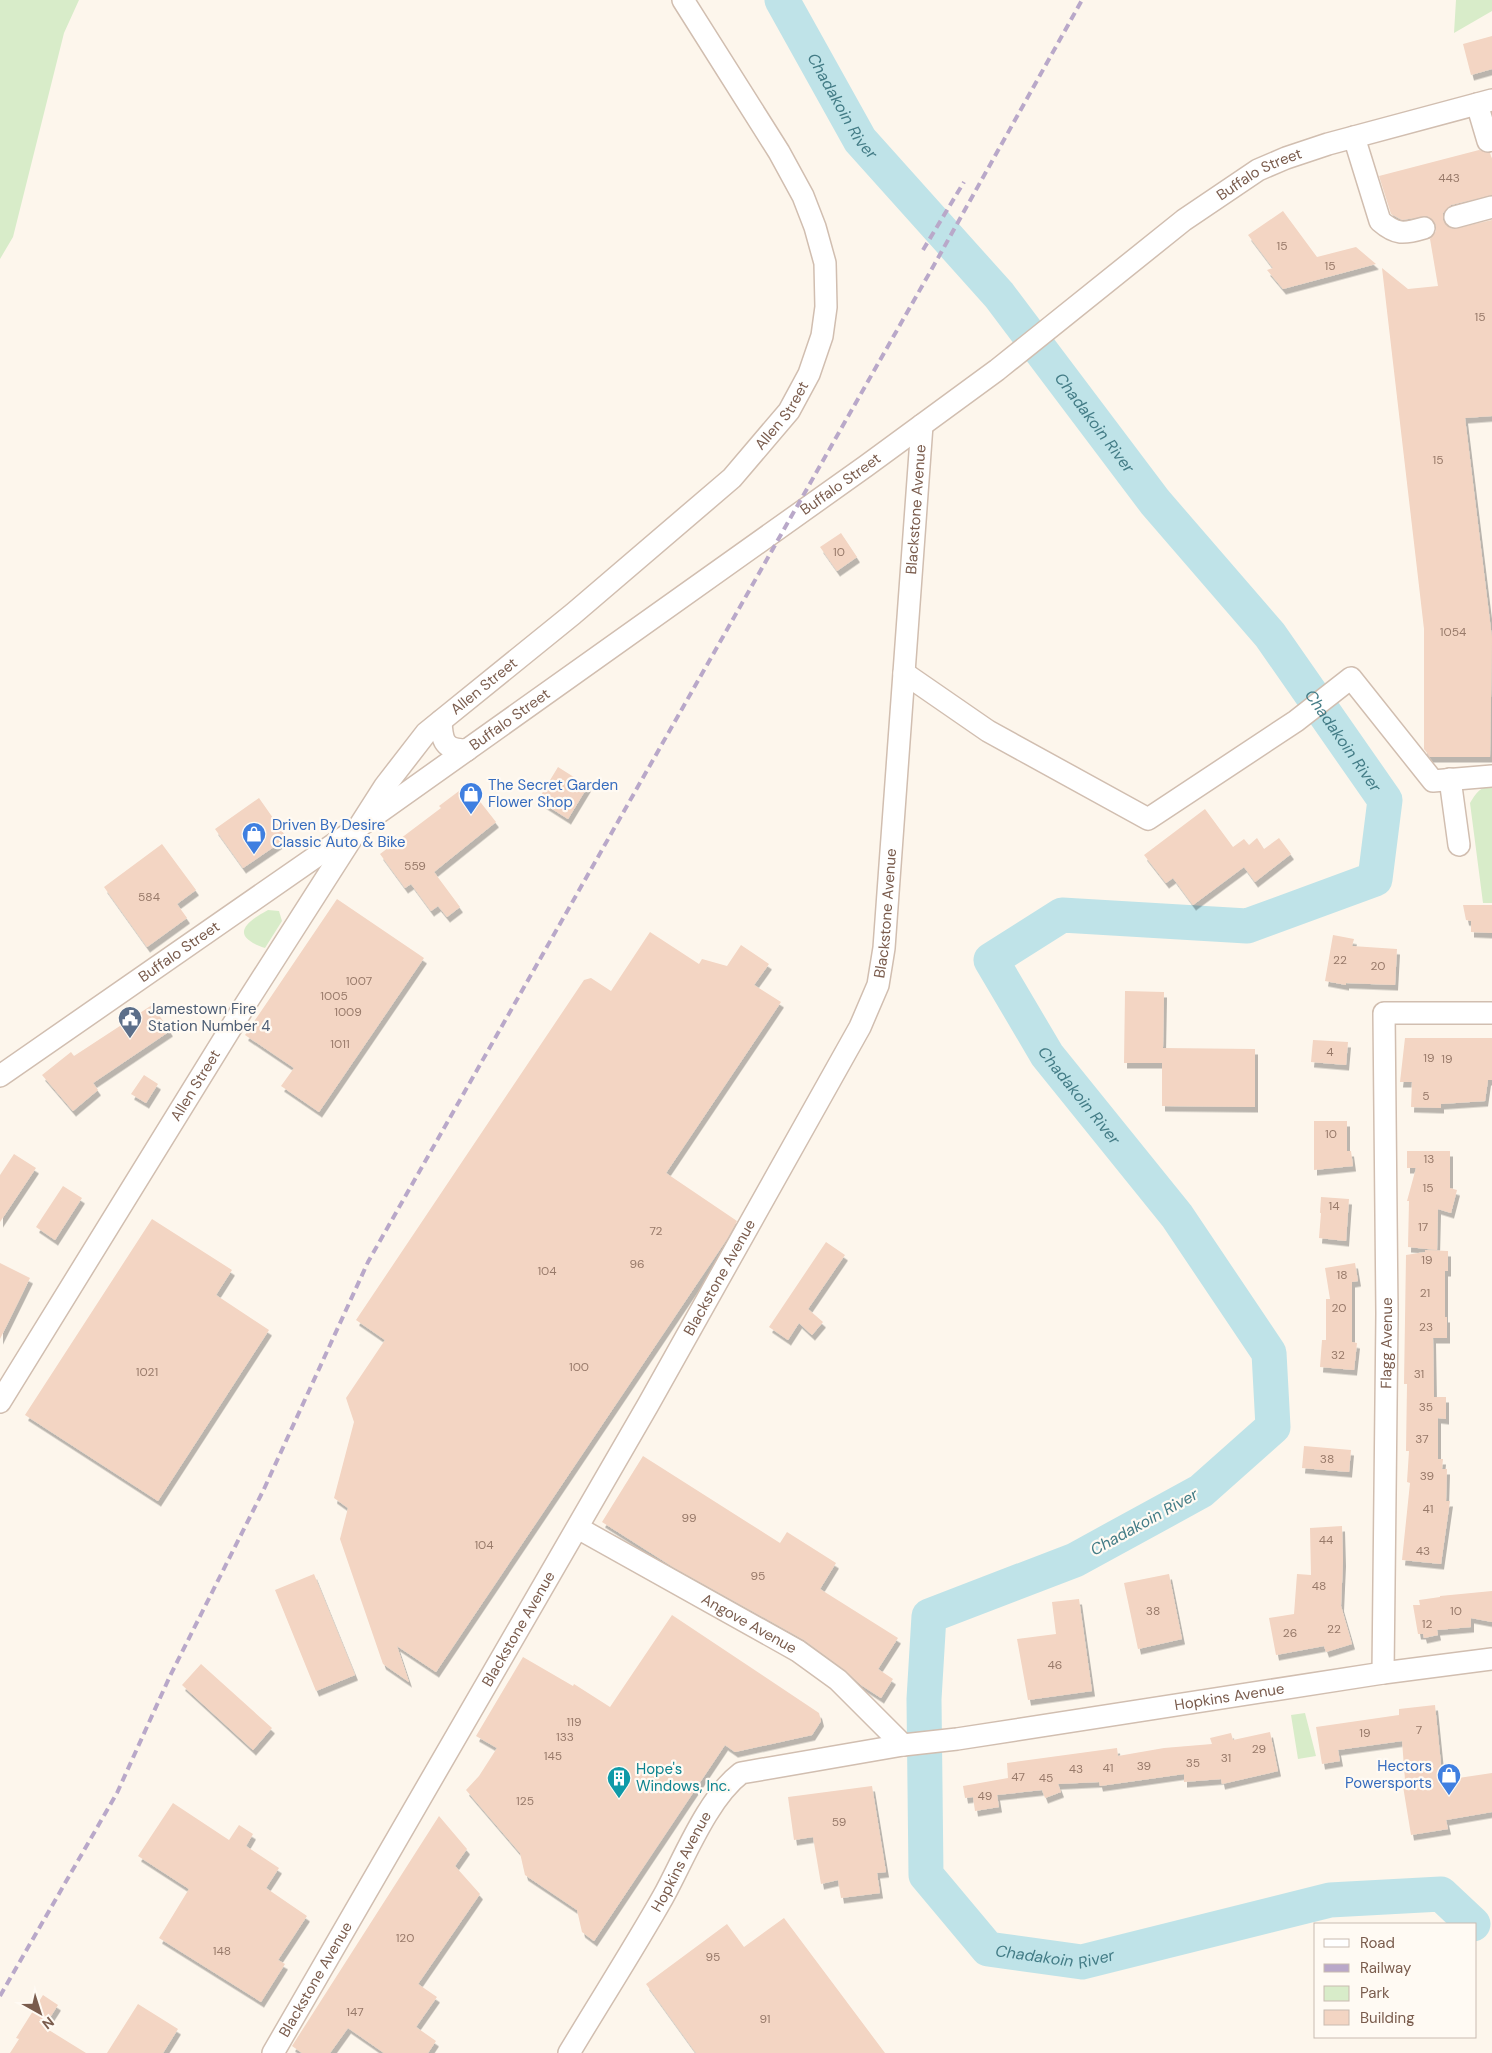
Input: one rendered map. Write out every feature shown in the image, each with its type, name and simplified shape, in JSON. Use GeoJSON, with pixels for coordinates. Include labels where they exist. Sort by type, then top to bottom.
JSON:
{"type":"FeatureCollection","features":[{"type":"Feature","properties":{"kind":"street","name":"Allen Street"},"geometry":{"type":"LineString","coordinates":[[0,1402],[245,1005],[385,786],[426,733],[573,614],[732,478],[789,411],[809,374],[819,346],[826,307],[825,263],[809,211],[803,196],[778,152],[683,0]]}},
{"type":"Feature","properties":{"kind":"street"},"geometry":{"type":"LineString","coordinates":[[1485,102],[1488,141]]}},
{"type":"Feature","properties":{"kind":"street","name":"Buffalo Street"},"geometry":{"type":"LineString","coordinates":[[0,1076],[360,826],[922,425],[1062,319],[1184,220],[1258,170],[1286,158],[1354,137],[1485,102]]}},
{"type":"Feature","properties":{"kind":"street"},"geometry":{"type":"LineString","coordinates":[[1354,137],[1380,221],[1390,230],[1406,233],[1424,228]]}},
{"type":"Feature","properties":{"kind":"street"},"geometry":{"type":"LineString","coordinates":[[1455,217],[1492,207]]}},
{"type":"Feature","properties":{"kind":"street","name":"Blackstone Avenue"},"geometry":{"type":"LineString","coordinates":[[273,2053],[673,1362],[851,1043],[878,985],[884,948],[922,425]]}},
{"type":"Feature","properties":{"kind":"street"},"geometry":{"type":"LineString","coordinates":[[904,673],[988,731],[1148,820],[1296,721],[1351,678],[1433,781],[1492,776]]}},
{"type":"Feature","properties":{"kind":"street"},"geometry":{"type":"LineString","coordinates":[[442,721],[441,734],[450,747],[458,750],[467,750]]}},
{"type":"Feature","properties":{"kind":"street"},"geometry":{"type":"LineString","coordinates":[[1450,779],[1459,845]]}},
{"type":"Feature","properties":{"kind":"street","name":"Flagg Avenue"},"geometry":{"type":"LineString","coordinates":[[1383,1673],[1387,1314],[1384,1013],[1492,1013]]}},
{"type":"Feature","properties":{"kind":"street","name":"Angove Avenue"},"geometry":{"type":"LineString","coordinates":[[578,1528],[798,1651],[838,1680],[908,1745]]}},
{"type":"Feature","properties":{"kind":"street","name":"Hopkins Avenue"},"geometry":{"type":"LineString","coordinates":[[569,2053],[662,1898],[710,1808],[728,1783],[741,1773],[908,1745],[1383,1673],[1492,1659]]}},
{"type":"Feature","properties":{"kind":"green space"},"geometry":{"type":"Polygon","coordinates":[[[0,0],[79,0],[64,33],[13,237],[0,259],[0,0]]]}},
{"type":"Feature","properties":{"kind":"green space"},"geometry":{"type":"Polygon","coordinates":[[[1456,0],[1492,0],[1492,11],[1454,33],[1456,0]]]}},
{"type":"Feature","properties":{"kind":"green space"},"geometry":{"type":"Polygon","coordinates":[[[1492,785],[1492,903],[1483,903],[1470,803],[1479,791],[1484,787],[1492,785]]]}},
{"type":"Feature","properties":{"kind":"green space"},"geometry":{"type":"Polygon","coordinates":[[[268,910],[279,911],[282,921],[265,948],[247,939],[244,929],[252,920],[268,910]]]}},
{"type":"Feature","properties":{"kind":"green space"},"geometry":{"type":"Polygon","coordinates":[[[1305,1713],[1316,1756],[1298,1759],[1291,1715],[1305,1713]]]}},
{"type":"Feature","properties":{"kind":"building"},"geometry":{"type":"Polygon","coordinates":[[[1492,36],[1492,69],[1471,75],[1463,44],[1492,36]]]}},
{"type":"Feature","properties":{"kind":"building"},"geometry":{"type":"Polygon","coordinates":[[[1479,150],[1490,153],[1492,159],[1492,195],[1451,205],[1443,213],[1443,220],[1452,229],[1492,220],[1492,416],[1465,418],[1492,638],[1490,757],[1430,757],[1424,749],[1424,629],[1382,268],[1408,289],[1438,286],[1430,239],[1436,231],[1436,225],[1427,216],[1402,220],[1391,214],[1379,176],[1479,150]]]}},
{"type":"Feature","properties":{"kind":"building"},"geometry":{"type":"Polygon","coordinates":[[[1283,211],[1317,257],[1356,247],[1376,264],[1283,289],[1267,270],[1273,268],[1248,235],[1283,211]]]}},
{"type":"Feature","properties":{"kind":"building"},"geometry":{"type":"Polygon","coordinates":[[[841,533],[857,557],[837,571],[820,547],[841,533]]]}},
{"type":"Feature","properties":{"kind":"building"},"geometry":{"type":"Polygon","coordinates":[[[558,767],[588,786],[568,819],[538,800],[558,767]]]}},
{"type":"Feature","properties":{"kind":"building"},"geometry":{"type":"Polygon","coordinates":[[[467,785],[496,822],[434,872],[460,907],[447,917],[438,906],[431,911],[411,884],[405,888],[380,854],[441,808],[439,806],[467,785]]]}},
{"type":"Feature","properties":{"kind":"building"},"geometry":{"type":"Polygon","coordinates":[[[259,798],[287,838],[243,868],[215,829],[259,798]]]}},
{"type":"Feature","properties":{"kind":"building"},"geometry":{"type":"Polygon","coordinates":[[[1205,809],[1233,847],[1244,839],[1249,845],[1257,838],[1264,849],[1279,838],[1291,854],[1255,882],[1244,867],[1193,905],[1173,878],[1166,883],[1144,855],[1205,809]]]}},
{"type":"Feature","properties":{"kind":"building"},"geometry":{"type":"Polygon","coordinates":[[[162,844],[196,890],[177,904],[187,918],[147,947],[104,887],[162,844]]]}},
{"type":"Feature","properties":{"kind":"building"},"geometry":{"type":"Polygon","coordinates":[[[337,899],[424,958],[319,1112],[281,1086],[294,1068],[245,1035],[337,899]]]}},
{"type":"Feature","properties":{"kind":"building"},"geometry":{"type":"Polygon","coordinates":[[[1463,905],[1492,905],[1492,933],[1471,932],[1471,921],[1466,920],[1463,905]]]}},
{"type":"Feature","properties":{"kind":"building"},"geometry":{"type":"Polygon","coordinates":[[[650,932],[699,964],[702,959],[727,966],[741,945],[769,964],[754,985],[781,1002],[666,1173],[737,1221],[727,1239],[436,1672],[397,1646],[409,1682],[383,1664],[340,1539],[348,1508],[334,1498],[354,1422],[346,1398],[385,1340],[356,1320],[584,980],[591,978],[611,991],[650,932]]]}},
{"type":"Feature","properties":{"kind":"building"},"geometry":{"type":"Polygon","coordinates":[[[1333,935],[1354,939],[1352,946],[1397,949],[1395,985],[1346,983],[1346,985],[1325,981],[1333,935]]]}},
{"type":"Feature","properties":{"kind":"building"},"geometry":{"type":"Polygon","coordinates":[[[1125,991],[1164,992],[1163,1048],[1255,1049],[1255,1107],[1162,1106],[1162,1063],[1124,1063],[1125,991]]]}},
{"type":"Feature","properties":{"kind":"building"},"geometry":{"type":"Polygon","coordinates":[[[152,1005],[170,1031],[93,1083],[98,1090],[73,1111],[42,1075],[71,1052],[74,1056],[152,1005]]]}},
{"type":"Feature","properties":{"kind":"building"},"geometry":{"type":"Polygon","coordinates":[[[1405,1038],[1492,1038],[1492,1080],[1488,1080],[1485,1101],[1441,1104],[1441,1108],[1411,1107],[1412,1082],[1400,1082],[1405,1038]]]}},
{"type":"Feature","properties":{"kind":"building"},"geometry":{"type":"Polygon","coordinates":[[[1313,1040],[1348,1042],[1346,1065],[1311,1062],[1313,1040]]]}},
{"type":"Feature","properties":{"kind":"building"},"geometry":{"type":"Polygon","coordinates":[[[144,1075],[158,1084],[146,1103],[131,1094],[144,1075]]]}},
{"type":"Feature","properties":{"kind":"building"},"geometry":{"type":"Polygon","coordinates":[[[1314,1121],[1347,1121],[1347,1151],[1351,1151],[1353,1166],[1314,1170],[1314,1121]]]}},
{"type":"Feature","properties":{"kind":"building"},"geometry":{"type":"Polygon","coordinates":[[[1407,1151],[1450,1151],[1450,1188],[1457,1190],[1451,1213],[1438,1209],[1437,1250],[1408,1247],[1409,1201],[1407,1201],[1416,1168],[1407,1168],[1407,1151]]]}},
{"type":"Feature","properties":{"kind":"building"},"geometry":{"type":"Polygon","coordinates":[[[14,1154],[36,1168],[0,1222],[0,1175],[14,1154]]]}},
{"type":"Feature","properties":{"kind":"building"},"geometry":{"type":"Polygon","coordinates":[[[63,1186],[82,1198],[55,1240],[36,1227],[63,1186]]]}},
{"type":"Feature","properties":{"kind":"building"},"geometry":{"type":"Polygon","coordinates":[[[1321,1197],[1349,1199],[1346,1241],[1319,1238],[1321,1197]]]}},
{"type":"Feature","properties":{"kind":"building"},"geometry":{"type":"Polygon","coordinates":[[[152,1219],[232,1270],[216,1295],[269,1330],[158,1501],[25,1415],[152,1219]]]}},
{"type":"Feature","properties":{"kind":"building"},"geometry":{"type":"Polygon","coordinates":[[[826,1242],[845,1255],[808,1309],[823,1322],[812,1335],[799,1323],[788,1340],[769,1327],[826,1242]]]}},
{"type":"Feature","properties":{"kind":"building"},"geometry":{"type":"Polygon","coordinates":[[[1425,1250],[1448,1251],[1448,1271],[1445,1271],[1447,1338],[1433,1338],[1434,1397],[1446,1397],[1446,1419],[1438,1418],[1438,1459],[1443,1459],[1442,1469],[1447,1469],[1446,1501],[1450,1501],[1441,1564],[1402,1560],[1410,1483],[1407,1482],[1409,1451],[1406,1451],[1407,1384],[1404,1384],[1406,1255],[1425,1252],[1425,1250]]]}},
{"type":"Feature","properties":{"kind":"building"},"geometry":{"type":"Polygon","coordinates":[[[0,1263],[30,1278],[0,1339],[0,1263]]]}},
{"type":"Feature","properties":{"kind":"building"},"geometry":{"type":"Polygon","coordinates":[[[1355,1263],[1358,1281],[1352,1282],[1352,1342],[1357,1343],[1354,1370],[1320,1367],[1322,1340],[1326,1340],[1326,1299],[1330,1299],[1325,1268],[1355,1263]]]}},
{"type":"Feature","properties":{"kind":"building"},"geometry":{"type":"Polygon","coordinates":[[[1304,1446],[1351,1450],[1349,1472],[1302,1468],[1304,1446]]]}},
{"type":"Feature","properties":{"kind":"building"},"geometry":{"type":"Polygon","coordinates":[[[643,1456],[780,1543],[787,1532],[836,1563],[820,1589],[898,1638],[878,1669],[893,1679],[881,1698],[861,1685],[845,1670],[804,1640],[673,1567],[602,1522],[643,1456]]]}},
{"type":"Feature","properties":{"kind":"building"},"geometry":{"type":"Polygon","coordinates":[[[1342,1526],[1341,1606],[1352,1644],[1326,1652],[1324,1646],[1276,1655],[1269,1618],[1294,1614],[1297,1574],[1311,1575],[1310,1528],[1342,1526]]]}},
{"type":"Feature","properties":{"kind":"building"},"geometry":{"type":"Polygon","coordinates":[[[314,1574],[355,1675],[316,1691],[275,1590],[314,1574]]]}},
{"type":"Feature","properties":{"kind":"building"},"geometry":{"type":"Polygon","coordinates":[[[1169,1574],[1182,1639],[1138,1649],[1124,1583],[1169,1574]]]}},
{"type":"Feature","properties":{"kind":"building"},"geometry":{"type":"Polygon","coordinates":[[[1492,1591],[1492,1622],[1471,1618],[1471,1627],[1437,1630],[1438,1635],[1424,1638],[1423,1634],[1418,1634],[1413,1605],[1420,1605],[1419,1600],[1492,1591]]]}},
{"type":"Feature","properties":{"kind":"building"},"geometry":{"type":"Polygon","coordinates":[[[1079,1599],[1092,1691],[1028,1700],[1017,1639],[1056,1634],[1052,1602],[1079,1599]]]}},
{"type":"Feature","properties":{"kind":"building","name":"Hope's Windows, Inc."},"geometry":{"type":"Polygon","coordinates":[[[672,1615],[819,1713],[821,1721],[812,1735],[735,1752],[725,1745],[594,1941],[582,1932],[577,1910],[525,1875],[520,1853],[466,1790],[479,1776],[497,1748],[476,1736],[523,1657],[573,1686],[574,1684],[610,1707],[672,1615]]]}},
{"type":"Feature","properties":{"kind":"building"},"geometry":{"type":"Polygon","coordinates":[[[201,1664],[272,1728],[253,1750],[182,1685],[201,1664]]]}},
{"type":"Feature","properties":{"kind":"building"},"geometry":{"type":"Polygon","coordinates":[[[1435,1705],[1442,1774],[1444,1773],[1445,1780],[1492,1773],[1492,1812],[1446,1820],[1448,1829],[1411,1835],[1402,1780],[1405,1780],[1402,1741],[1338,1750],[1340,1761],[1322,1764],[1316,1727],[1399,1715],[1399,1709],[1435,1705]]]}},
{"type":"Feature","properties":{"kind":"building"},"geometry":{"type":"Polygon","coordinates":[[[1270,1732],[1278,1771],[1222,1784],[1221,1779],[1184,1782],[1184,1774],[1100,1786],[1099,1782],[1058,1784],[1061,1792],[1045,1798],[1042,1790],[997,1795],[999,1807],[975,1811],[973,1797],[965,1798],[963,1786],[1008,1778],[1007,1763],[1117,1748],[1118,1756],[1164,1748],[1212,1744],[1210,1738],[1231,1733],[1233,1740],[1270,1732]]]}},
{"type":"Feature","properties":{"kind":"building"},"geometry":{"type":"Polygon","coordinates":[[[872,1786],[886,1872],[877,1873],[880,1893],[841,1898],[838,1880],[821,1884],[813,1837],[794,1840],[788,1797],[872,1786]]]}},
{"type":"Feature","properties":{"kind":"building"},"geometry":{"type":"Polygon","coordinates":[[[173,1803],[229,1840],[239,1825],[253,1834],[246,1846],[279,1868],[266,1888],[307,1916],[278,1960],[285,1964],[261,2002],[159,1938],[189,1889],[138,1856],[173,1803]]]}},
{"type":"Feature","properties":{"kind":"building"},"geometry":{"type":"Polygon","coordinates":[[[439,1816],[467,1849],[455,1866],[480,1894],[418,1984],[437,1997],[416,2027],[436,2041],[428,2053],[384,2053],[348,2028],[330,2053],[302,2053],[292,2046],[439,1816]]]}},
{"type":"Feature","properties":{"kind":"building"},"geometry":{"type":"Polygon","coordinates":[[[784,1918],[885,2053],[696,2053],[646,1984],[727,1924],[744,1947],[784,1918]]]}},
{"type":"Feature","properties":{"kind":"building"},"geometry":{"type":"Polygon","coordinates":[[[43,1995],[58,2005],[44,2027],[86,2053],[10,2053],[19,2039],[16,2038],[43,1995]]]}},
{"type":"Feature","properties":{"kind":"building"},"geometry":{"type":"Polygon","coordinates":[[[138,2004],[178,2029],[163,2053],[107,2053],[138,2004]]]}},
{"type":"Feature","properties":{"kind":"waterway","name":"Chadakoin River"},"geometry":{"type":"LineString","coordinates":[[782,0],[860,140],[999,295],[1155,502],[1270,635],[1385,800],[1375,879],[1247,926],[1062,915],[991,960],[1047,1055],[1177,1216],[1269,1353],[1273,1427],[1201,1491],[1075,1560],[929,1616],[924,1699],[926,1875],[988,1949],[1082,1962],[1330,1900],[1441,1894],[1472,1923]]}},
{"type":"Feature","properties":{"kind":"railway"},"geometry":{"type":"LineString","coordinates":[[0,1996],[117,1793],[170,1676],[264,1489],[368,1262],[938,258],[1082,0]]}},
{"type":"Feature","properties":{"kind":"railway"},"geometry":{"type":"LineString","coordinates":[[923,250],[964,182]]}},
{"type":"Feature","properties":{"kind":"place","name":"The Secret Garden Flower Shop"},"geometry":{"type":"Point","coordinates":[471,815]}},
{"type":"Feature","properties":{"kind":"place","name":"Driven By Desire Classic Auto & Bike"},"geometry":{"type":"Point","coordinates":[254,855]}},
{"type":"Feature","properties":{"kind":"place","name":"Jamestown Fire Station Number 4"},"geometry":{"type":"Point","coordinates":[130,1039]}},
{"type":"Feature","properties":{"kind":"place","name":"Hectors Powersports"},"geometry":{"type":"Point","coordinates":[1449,1796]}},
{"type":"Feature","properties":{"kind":"place","name":"Hope's Windows, Inc."},"geometry":{"type":"Point","coordinates":[619,1799]}}]}
